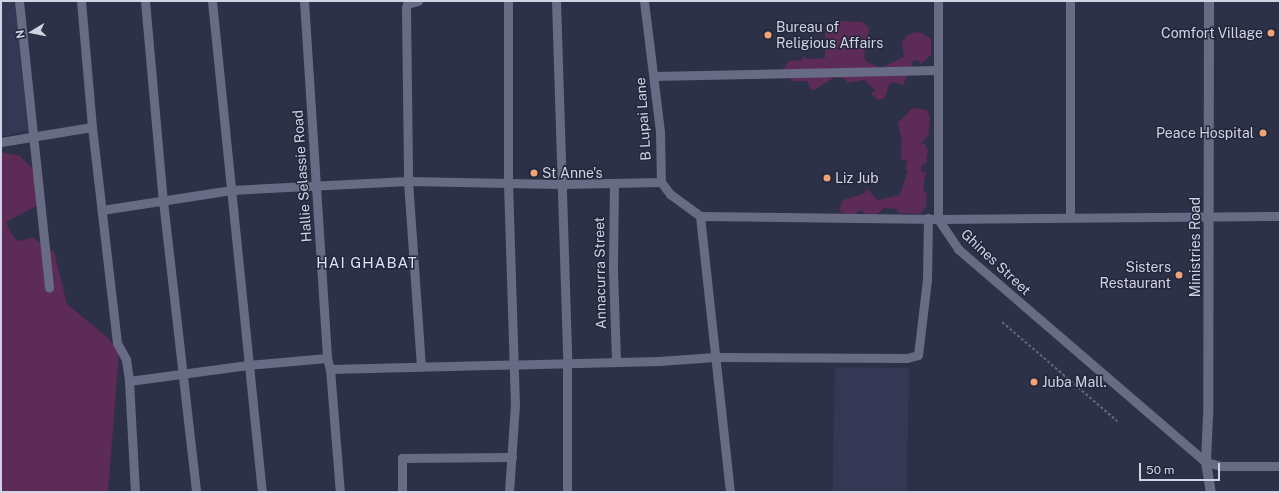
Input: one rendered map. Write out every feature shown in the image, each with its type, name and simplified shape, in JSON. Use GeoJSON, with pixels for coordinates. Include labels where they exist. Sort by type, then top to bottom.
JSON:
{"type":"FeatureCollection","features":[{"type":"Feature","properties":{"kind":"street"},"geometry":{"type":"LineString","coordinates":[[19,1],[49,287]]}},
{"type":"Feature","properties":{"kind":"street"},"geometry":{"type":"LineString","coordinates":[[81,1],[92,127],[117,343],[126,359],[129,381],[135,492]]}},
{"type":"Feature","properties":{"kind":"street"},"geometry":{"type":"LineString","coordinates":[[145,1],[163,201],[196,492]]}},
{"type":"Feature","properties":{"kind":"street"},"geometry":{"type":"LineString","coordinates":[[212,1],[262,492]]}},
{"type":"Feature","properties":{"kind":"street","name":"Hallie Selassie Road"},"geometry":{"type":"LineString","coordinates":[[304,1],[327,358],[330,368],[340,492]]}},
{"type":"Feature","properties":{"kind":"street"},"geometry":{"type":"LineString","coordinates":[[418,1],[407,4],[406,8],[408,181],[421,367]]}},
{"type":"Feature","properties":{"kind":"street"},"geometry":{"type":"LineString","coordinates":[[508,1],[508,183],[514,365],[512,457],[509,492]]}},
{"type":"Feature","properties":{"kind":"street"},"geometry":{"type":"LineString","coordinates":[[556,1],[567,361],[566,492]]}},
{"type":"Feature","properties":{"kind":"street","name":"B Lupai Lane"},"geometry":{"type":"LineString","coordinates":[[644,1],[660,132],[660,182]]}},
{"type":"Feature","properties":{"kind":"street"},"geometry":{"type":"LineString","coordinates":[[938,1],[938,218]]}},
{"type":"Feature","properties":{"kind":"street"},"geometry":{"type":"LineString","coordinates":[[1070,1],[1070,216]]}},
{"type":"Feature","properties":{"kind":"street","name":"Ministries Road"},"geometry":{"type":"LineString","coordinates":[[1209,1],[1210,216],[1206,462],[1210,492]]}},
{"type":"Feature","properties":{"kind":"street"},"geometry":{"type":"LineString","coordinates":[[654,76],[937,70]]}},
{"type":"Feature","properties":{"kind":"street"},"geometry":{"type":"LineString","coordinates":[[1,142],[92,127]]}},
{"type":"Feature","properties":{"kind":"street"},"geometry":{"type":"LineString","coordinates":[[102,210],[231,190],[408,181],[561,184],[660,182],[670,194],[700,216],[928,218],[1280,216]]}},
{"type":"Feature","properties":{"kind":"street","name":"Annacurra Street"},"geometry":{"type":"LineString","coordinates":[[614,184],[613,270],[616,361]]}},
{"type":"Feature","properties":{"kind":"street"},"geometry":{"type":"LineString","coordinates":[[700,216],[730,492]]}},
{"type":"Feature","properties":{"kind":"street"},"geometry":{"type":"LineString","coordinates":[[330,368],[514,365],[567,361],[659,361],[715,357],[899,359],[918,355],[927,280],[928,218]]}},
{"type":"Feature","properties":{"kind":"street","name":"Ghines Street"},"geometry":{"type":"LineString","coordinates":[[938,218],[958,249],[1206,462]]}},
{"type":"Feature","properties":{"kind":"street"},"geometry":{"type":"LineString","coordinates":[[129,381],[248,365],[327,358]]}},
{"type":"Feature","properties":{"kind":"street"},"geometry":{"type":"LineString","coordinates":[[402,492],[402,458],[512,457]]}},
{"type":"Feature","properties":{"kind":"street"},"geometry":{"type":"LineString","coordinates":[[1206,462],[1222,466],[1280,466]]}},
{"type":"Feature","properties":{"kind":"path"},"geometry":{"type":"LineString","coordinates":[[1002,322],[1117,421]]}},
{"type":"Feature","properties":{"kind":"shaded area"},"geometry":{"type":"Polygon","coordinates":[[[1,1],[16,1],[28,130],[1,137],[1,1]]]}},
{"type":"Feature","properties":{"kind":"shaded area"},"geometry":{"type":"Polygon","coordinates":[[[840,21],[862,22],[869,28],[864,56],[866,61],[880,68],[904,57],[902,43],[906,36],[912,33],[919,32],[931,39],[931,55],[921,64],[918,60],[913,61],[903,85],[894,82],[889,84],[885,98],[878,100],[871,94],[875,90],[864,80],[847,83],[846,79],[835,77],[814,90],[810,89],[807,81],[790,81],[791,77],[782,70],[789,61],[802,60],[803,56],[808,59],[825,58],[825,31],[840,21]]]}},
{"type":"Feature","properties":{"kind":"shaded area"},"geometry":{"type":"Polygon","coordinates":[[[912,108],[927,110],[930,117],[928,136],[921,143],[925,144],[928,150],[926,163],[921,166],[921,171],[926,172],[923,189],[927,195],[926,207],[920,214],[898,213],[897,209],[884,208],[876,215],[864,213],[861,210],[853,215],[843,213],[839,210],[843,200],[863,194],[867,189],[878,200],[900,195],[908,170],[905,170],[907,160],[902,160],[902,141],[898,123],[912,108]]]}},
{"type":"Feature","properties":{"kind":"shaded area"},"geometry":{"type":"Polygon","coordinates":[[[1,152],[20,156],[39,175],[42,203],[6,222],[10,231],[17,241],[33,238],[54,252],[67,304],[107,337],[119,352],[108,492],[1,492],[1,152]]]}},
{"type":"Feature","properties":{"kind":"shaded area"},"geometry":{"type":"Polygon","coordinates":[[[835,367],[909,368],[907,492],[833,492],[835,367]]]}},
{"type":"Feature","properties":{"kind":"place","name":"Comfort Village"},"geometry":{"type":"Point","coordinates":[1271,33]}},
{"type":"Feature","properties":{"kind":"place","name":"Bureau of Religious Affairs"},"geometry":{"type":"Point","coordinates":[768,35]}},
{"type":"Feature","properties":{"kind":"place","name":"Peace Hospital"},"geometry":{"type":"Point","coordinates":[1263,133]}},
{"type":"Feature","properties":{"kind":"place","name":"St Anne's"},"geometry":{"type":"Point","coordinates":[534,173]}},
{"type":"Feature","properties":{"kind":"place","name":"Liz Jub"},"geometry":{"type":"Point","coordinates":[827,178]}},
{"type":"Feature","properties":{"kind":"place","name":"Sisters Restaurant"},"geometry":{"type":"Point","coordinates":[1179,275]}},
{"type":"Feature","properties":{"kind":"place","name":"Juba Mall."},"geometry":{"type":"Point","coordinates":[1034,382]}},
{"type":"Feature","properties":{"kind":"district","name":"HAI GHABAT"},"geometry":{"type":"Point","coordinates":[367,263]}}]}
